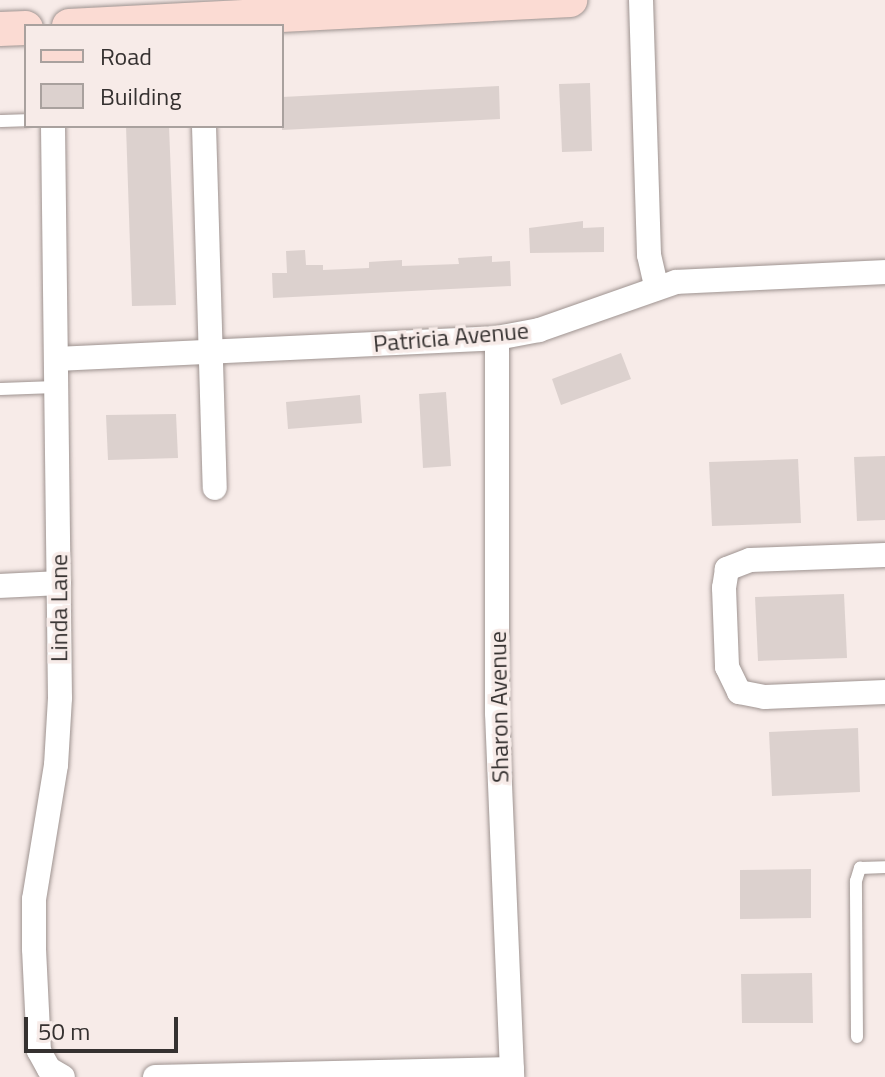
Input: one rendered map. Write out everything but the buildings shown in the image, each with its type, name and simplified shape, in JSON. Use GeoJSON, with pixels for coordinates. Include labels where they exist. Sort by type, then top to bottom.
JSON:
{"type":"FeatureCollection","features":[{"type":"Feature","properties":{"kind":"main road"},"geometry":{"type":"LineString","coordinates":[[134,24],[570,0]]}},
{"type":"Feature","properties":{"kind":"main road"},"geometry":{"type":"LineString","coordinates":[[0,29],[24,28]]}},
{"type":"Feature","properties":{"kind":"street"},"geometry":{"type":"LineString","coordinates":[[641,0],[649,255],[656,285]]}},
{"type":"Feature","properties":{"kind":"street","name":"Linda Lane"},"geometry":{"type":"LineString","coordinates":[[53,128],[59,583],[56,765],[41,846],[34,949],[39,1051],[49,1069],[63,1077]]}},
{"type":"Feature","properties":{"kind":"street"},"geometry":{"type":"LineString","coordinates":[[204,128],[215,488]]}},
{"type":"Feature","properties":{"kind":"street","name":"Patricia Avenue"},"geometry":{"type":"LineString","coordinates":[[56,359],[497,338],[539,330],[656,285],[885,272]]}},
{"type":"Feature","properties":{"kind":"street","name":"Sharon Avenue"},"geometry":{"type":"LineString","coordinates":[[497,338],[497,713],[512,1073]]}},
{"type":"Feature","properties":{"kind":"street"},"geometry":{"type":"LineString","coordinates":[[885,555],[750,560],[727,569],[727,667],[731,684],[749,696],[885,692]]}},
{"type":"Feature","properties":{"kind":"street"},"geometry":{"type":"LineString","coordinates":[[0,586],[59,583]]}},
{"type":"Feature","properties":{"kind":"street"},"geometry":{"type":"LineString","coordinates":[[155,1077],[512,1073]]}},
{"type":"Feature","properties":{"kind":"lane"},"geometry":{"type":"LineString","coordinates":[[0,121],[24,120]]}},
{"type":"Feature","properties":{"kind":"lane"},"geometry":{"type":"LineString","coordinates":[[0,389],[56,387]]}},
{"type":"Feature","properties":{"kind":"lane"},"geometry":{"type":"LineString","coordinates":[[857,1037],[856,881],[860,868],[885,867]]}}]}
